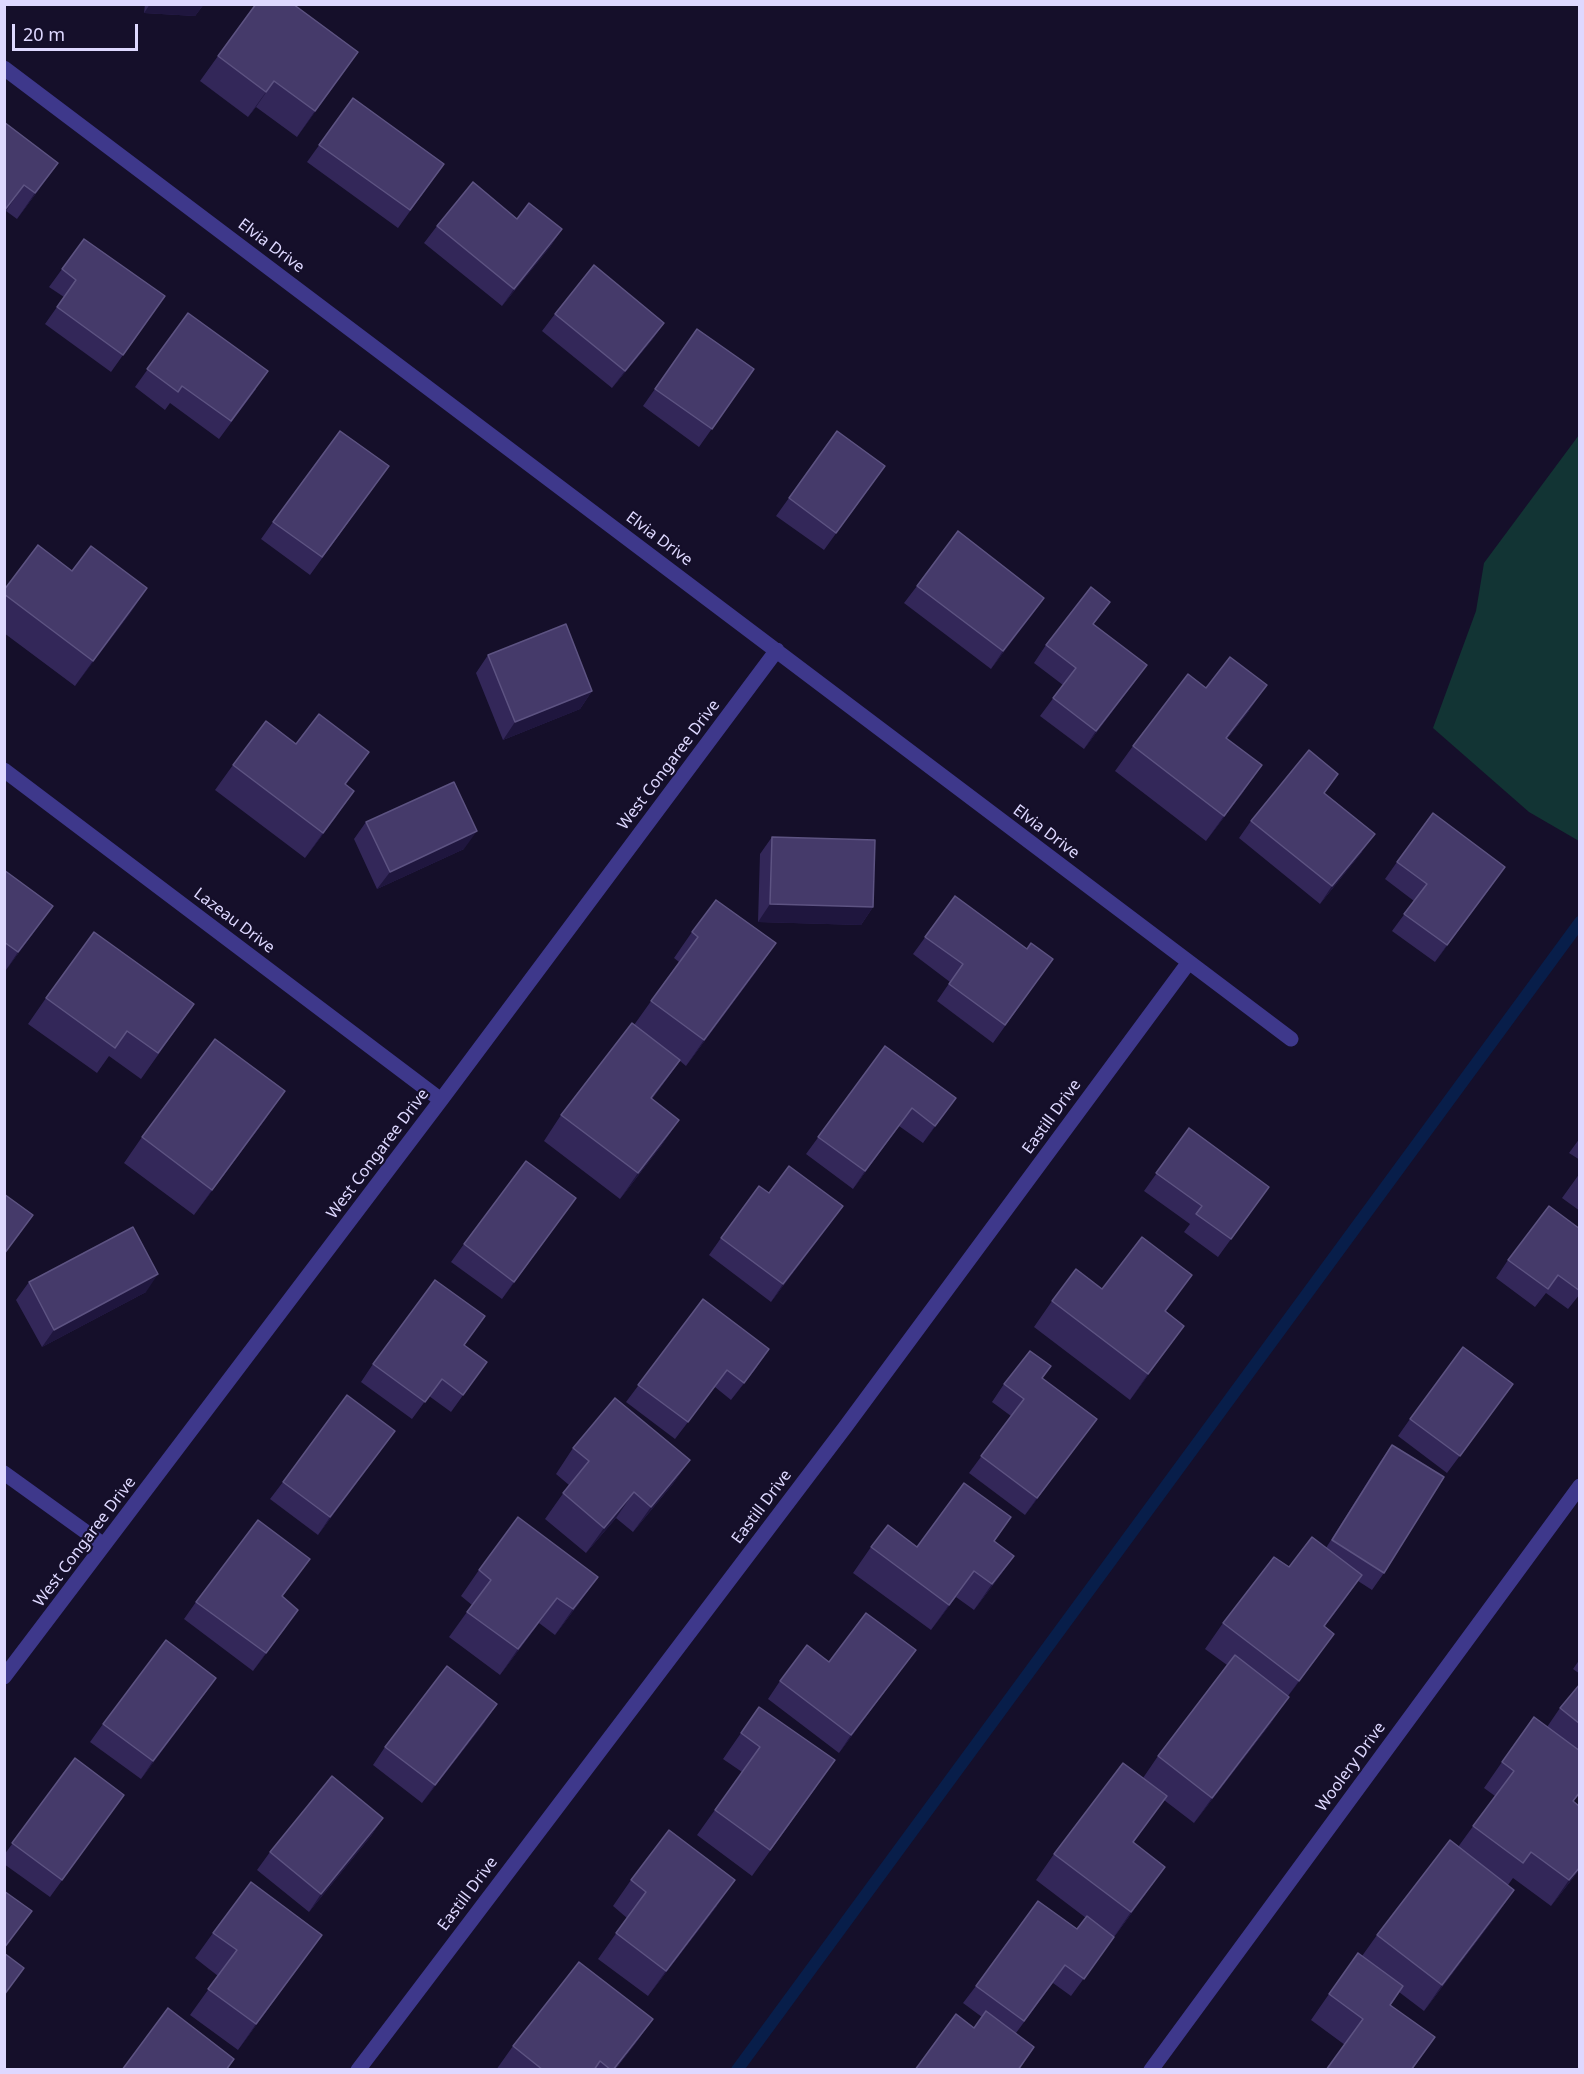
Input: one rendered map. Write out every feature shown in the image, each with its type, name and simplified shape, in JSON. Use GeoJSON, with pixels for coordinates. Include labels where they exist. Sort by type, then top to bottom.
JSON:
{"type":"FeatureCollection","features":[{"type":"Feature","properties":{"kind":"street","name":"Elvia Drive"},"geometry":{"type":"LineString","coordinates":[[4,68],[1291,1039]]}},
{"type":"Feature","properties":{"kind":"street","name":"West Congaree Drive"},"geometry":{"type":"LineString","coordinates":[[4,1677],[441,1100],[777,650]]}},
{"type":"Feature","properties":{"kind":"street","name":"Lazeau Drive"},"geometry":{"type":"LineString","coordinates":[[4,770],[441,1100]]}},
{"type":"Feature","properties":{"kind":"street","name":"Eastill Drive"},"geometry":{"type":"LineString","coordinates":[[358,2070],[839,1435],[1189,962]]}},
{"type":"Feature","properties":{"kind":"street"},"geometry":{"type":"LineString","coordinates":[[4,1473],[104,1545]]}},
{"type":"Feature","properties":{"kind":"street","name":"Woolery Drive"},"geometry":{"type":"LineString","coordinates":[[1151,2070],[1580,1485]]}},
{"type":"Feature","properties":{"kind":"green space"},"geometry":{"type":"Polygon","coordinates":[[[1579,435],[1579,841],[1529,812],[1433,728],[1476,611],[1484,563],[1579,435]]]}},
{"type":"Feature","properties":{"kind":"building"},"geometry":{"type":"Polygon","coordinates":[[[256,4],[293,4],[358,52],[315,111],[274,81],[266,92],[218,56],[256,4]]]}},
{"type":"Feature","properties":{"kind":"building"},"geometry":{"type":"Polygon","coordinates":[[[353,98],[444,164],[410,210],[319,145],[353,98]]]}},
{"type":"Feature","properties":{"kind":"building"},"geometry":{"type":"Polygon","coordinates":[[[4,122],[58,163],[35,193],[24,185],[4,211],[4,122]]]}},
{"type":"Feature","properties":{"kind":"building"},"geometry":{"type":"Polygon","coordinates":[[[473,182],[517,219],[529,203],[562,229],[514,289],[437,226],[473,182]]]}},
{"type":"Feature","properties":{"kind":"building"},"geometry":{"type":"Polygon","coordinates":[[[84,239],[165,296],[123,355],[57,307],[76,280],[62,269],[84,239]]]}},
{"type":"Feature","properties":{"kind":"building"},"geometry":{"type":"Polygon","coordinates":[[[594,265],[664,323],[625,371],[555,314],[594,265]]]}},
{"type":"Feature","properties":{"kind":"building"},"geometry":{"type":"Polygon","coordinates":[[[188,313],[268,371],[231,421],[182,386],[178,392],[147,369],[188,313]]]}},
{"type":"Feature","properties":{"kind":"building"},"geometry":{"type":"Polygon","coordinates":[[[697,329],[754,369],[712,429],[655,389],[697,329]]]}},
{"type":"Feature","properties":{"kind":"building"},"geometry":{"type":"Polygon","coordinates":[[[340,431],[389,466],[322,557],[273,522],[340,431]]]}},
{"type":"Feature","properties":{"kind":"building"},"geometry":{"type":"Polygon","coordinates":[[[837,431],[885,466],[836,533],[789,498],[837,431]]]}},
{"type":"Feature","properties":{"kind":"building"},"geometry":{"type":"Polygon","coordinates":[[[958,531],[1044,598],[1003,651],[917,586],[958,531]]]}},
{"type":"Feature","properties":{"kind":"building"},"geometry":{"type":"Polygon","coordinates":[[[38,545],[72,571],[91,546],[147,588],[93,661],[4,594],[4,590],[38,545]]]}},
{"type":"Feature","properties":{"kind":"building"},"geometry":{"type":"Polygon","coordinates":[[[1091,587],[1110,602],[1093,624],[1147,665],[1096,731],[1053,698],[1076,668],[1046,645],[1091,587]]]}},
{"type":"Feature","properties":{"kind":"building"},"geometry":{"type":"Polygon","coordinates":[[[566,624],[592,691],[515,722],[488,655],[566,624]]]}},
{"type":"Feature","properties":{"kind":"building"},"geometry":{"type":"Polygon","coordinates":[[[1230,657],[1267,685],[1226,738],[1262,765],[1224,816],[1133,746],[1188,674],[1206,688],[1230,657]]]}},
{"type":"Feature","properties":{"kind":"building"},"geometry":{"type":"Polygon","coordinates":[[[319,714],[369,752],[345,784],[354,791],[323,833],[233,765],[266,721],[296,744],[319,714]]]}},
{"type":"Feature","properties":{"kind":"building"},"geometry":{"type":"Polygon","coordinates":[[[1309,750],[1338,774],[1324,793],[1375,834],[1332,886],[1251,821],[1309,750]]]}},
{"type":"Feature","properties":{"kind":"building"},"geometry":{"type":"Polygon","coordinates":[[[454,782],[477,831],[390,872],[366,822],[454,782]]]}},
{"type":"Feature","properties":{"kind":"building"},"geometry":{"type":"Polygon","coordinates":[[[1433,813],[1505,867],[1447,945],[1404,914],[1427,884],[1397,862],[1433,813]]]}},
{"type":"Feature","properties":{"kind":"building"},"geometry":{"type":"Polygon","coordinates":[[[772,837],[875,840],[873,907],[770,904],[772,837]]]}},
{"type":"Feature","properties":{"kind":"building"},"geometry":{"type":"Polygon","coordinates":[[[4,870],[53,906],[18,952],[4,942],[4,870]]]}},
{"type":"Feature","properties":{"kind":"building"},"geometry":{"type":"Polygon","coordinates":[[[955,896],[1027,949],[1031,943],[1053,959],[1005,1025],[949,984],[963,964],[925,937],[955,896]]]}},
{"type":"Feature","properties":{"kind":"building"},"geometry":{"type":"Polygon","coordinates":[[[716,900],[776,943],[704,1040],[651,1001],[698,937],[692,932],[716,900]]]}},
{"type":"Feature","properties":{"kind":"building"},"geometry":{"type":"Polygon","coordinates":[[[94,932],[194,1004],[158,1053],[127,1031],[115,1048],[46,998],[94,932]]]}},
{"type":"Feature","properties":{"kind":"building"},"geometry":{"type":"Polygon","coordinates":[[[632,1023],[680,1060],[651,1098],[679,1120],[638,1173],[561,1115],[632,1023]]]}},
{"type":"Feature","properties":{"kind":"building"},"geometry":{"type":"Polygon","coordinates":[[[215,1039],[285,1091],[212,1190],[142,1137],[215,1039]]]}},
{"type":"Feature","properties":{"kind":"building"},"geometry":{"type":"Polygon","coordinates":[[[885,1046],[956,1098],[935,1126],[912,1108],[865,1171],[818,1137],[885,1046]]]}},
{"type":"Feature","properties":{"kind":"building"},"geometry":{"type":"Polygon","coordinates":[[[1189,1128],[1269,1187],[1231,1239],[1196,1214],[1202,1206],[1156,1173],[1189,1128]]]}},
{"type":"Feature","properties":{"kind":"building"},"geometry":{"type":"Polygon","coordinates":[[[526,1161],[576,1198],[514,1282],[464,1244],[526,1161]]]}},
{"type":"Feature","properties":{"kind":"building"},"geometry":{"type":"Polygon","coordinates":[[[789,1166],[843,1206],[783,1284],[721,1238],[759,1186],[769,1193],[789,1166]]]}},
{"type":"Feature","properties":{"kind":"building"},"geometry":{"type":"Polygon","coordinates":[[[4,1194],[33,1215],[4,1254],[4,1194]]]}},
{"type":"Feature","properties":{"kind":"building"},"geometry":{"type":"Polygon","coordinates":[[[1549,1206],[1580,1229],[1580,1291],[1558,1275],[1548,1289],[1508,1260],[1549,1206]]]}},
{"type":"Feature","properties":{"kind":"building"},"geometry":{"type":"Polygon","coordinates":[[[133,1227],[158,1274],[54,1330],[29,1282],[133,1227]]]}},
{"type":"Feature","properties":{"kind":"building"},"geometry":{"type":"Polygon","coordinates":[[[1142,1237],[1192,1275],[1165,1311],[1184,1326],[1148,1374],[1052,1301],[1076,1269],[1102,1289],[1142,1237]]]}},
{"type":"Feature","properties":{"kind":"building"},"geometry":{"type":"Polygon","coordinates":[[[435,1280],[485,1316],[464,1345],[487,1362],[463,1395],[442,1379],[425,1402],[373,1364],[435,1280]]]}},
{"type":"Feature","properties":{"kind":"building"},"geometry":{"type":"Polygon","coordinates":[[[703,1299],[769,1349],[744,1383],[727,1370],[688,1422],[638,1385],[703,1299]]]}},
{"type":"Feature","properties":{"kind":"building"},"geometry":{"type":"Polygon","coordinates":[[[1463,1347],[1513,1384],[1460,1456],[1410,1419],[1463,1347]]]}},
{"type":"Feature","properties":{"kind":"building"},"geometry":{"type":"Polygon","coordinates":[[[1030,1351],[1051,1366],[1042,1378],[1097,1419],[1037,1498],[981,1456],[1024,1399],[1004,1384],[1030,1351]]]}},
{"type":"Feature","properties":{"kind":"building"},"geometry":{"type":"Polygon","coordinates":[[[347,1395],[395,1431],[330,1517],[283,1482],[347,1395]]]}},
{"type":"Feature","properties":{"kind":"building"},"geometry":{"type":"Polygon","coordinates":[[[615,1398],[690,1460],[651,1507],[634,1492],[604,1528],[563,1493],[589,1461],[573,1448],[615,1398]]]}},
{"type":"Feature","properties":{"kind":"building"},"geometry":{"type":"Polygon","coordinates":[[[1392,1445],[1444,1477],[1384,1573],[1332,1540],[1392,1445]]]}},
{"type":"Feature","properties":{"kind":"building"},"geometry":{"type":"Polygon","coordinates":[[[964,1483],[1011,1517],[994,1541],[1014,1556],[992,1584],[974,1571],[949,1605],[871,1547],[888,1525],[917,1547],[964,1483]]]}},
{"type":"Feature","properties":{"kind":"building"},"geometry":{"type":"Polygon","coordinates":[[[518,1517],[598,1577],[573,1609],[557,1598],[518,1649],[467,1612],[491,1580],[479,1570],[518,1517]]]}},
{"type":"Feature","properties":{"kind":"building"},"geometry":{"type":"Polygon","coordinates":[[[258,1520],[310,1559],[282,1596],[298,1610],[266,1653],[196,1602],[258,1520]]]}},
{"type":"Feature","properties":{"kind":"building"},"geometry":{"type":"Polygon","coordinates":[[[1312,1537],[1362,1575],[1324,1626],[1334,1634],[1299,1681],[1223,1623],[1274,1557],[1289,1567],[1312,1537]]]}},
{"type":"Feature","properties":{"kind":"building"},"geometry":{"type":"Polygon","coordinates":[[[866,1613],[916,1650],[851,1735],[780,1681],[807,1645],[829,1662],[866,1613]]]}},
{"type":"Feature","properties":{"kind":"building"},"geometry":{"type":"Polygon","coordinates":[[[166,1640],[216,1678],[153,1761],[103,1724],[166,1640]]]}},
{"type":"Feature","properties":{"kind":"building"},"geometry":{"type":"Polygon","coordinates":[[[1235,1655],[1289,1697],[1212,1798],[1158,1756],[1235,1655]]]}},
{"type":"Feature","properties":{"kind":"building"},"geometry":{"type":"Polygon","coordinates":[[[447,1666],[497,1704],[435,1785],[385,1747],[447,1666]]]}},
{"type":"Feature","properties":{"kind":"building"},"geometry":{"type":"Polygon","coordinates":[[[1580,1684],[1580,1724],[1560,1708],[1580,1684]]]}},
{"type":"Feature","properties":{"kind":"building"},"geometry":{"type":"Polygon","coordinates":[[[759,1707],[835,1760],[770,1850],[715,1810],[760,1747],[741,1733],[759,1707]]]}},
{"type":"Feature","properties":{"kind":"building"},"geometry":{"type":"Polygon","coordinates":[[[1534,1717],[1580,1751],[1580,1792],[1573,1801],[1580,1807],[1580,1867],[1569,1880],[1531,1852],[1523,1863],[1473,1826],[1514,1771],[1502,1762],[1534,1717]]]}},
{"type":"Feature","properties":{"kind":"building"},"geometry":{"type":"Polygon","coordinates":[[[75,1758],[124,1795],[62,1880],[12,1843],[75,1758]]]}},
{"type":"Feature","properties":{"kind":"building"},"geometry":{"type":"Polygon","coordinates":[[[1123,1763],[1167,1796],[1133,1842],[1165,1867],[1131,1912],[1054,1854],[1123,1763]]]}},
{"type":"Feature","properties":{"kind":"building"},"geometry":{"type":"Polygon","coordinates":[[[332,1776],[383,1818],[321,1894],[270,1852],[332,1776]]]}},
{"type":"Feature","properties":{"kind":"building"},"geometry":{"type":"Polygon","coordinates":[[[669,1830],[735,1880],[666,1971],[616,1933],[646,1892],[631,1880],[669,1830]]]}},
{"type":"Feature","properties":{"kind":"building"},"geometry":{"type":"Polygon","coordinates":[[[1450,1840],[1514,1890],[1442,1985],[1377,1935],[1450,1840]]]}},
{"type":"Feature","properties":{"kind":"building"},"geometry":{"type":"Polygon","coordinates":[[[251,1882],[322,1935],[256,2024],[208,1989],[237,1950],[213,1933],[251,1882]]]}},
{"type":"Feature","properties":{"kind":"building"},"geometry":{"type":"Polygon","coordinates":[[[4,1891],[32,1911],[4,1948],[4,1891]]]}},
{"type":"Feature","properties":{"kind":"building"},"geometry":{"type":"Polygon","coordinates":[[[1038,1901],[1077,1929],[1087,1916],[1114,1937],[1084,1979],[1065,1965],[1024,2021],[976,1986],[1038,1901]]]}},
{"type":"Feature","properties":{"kind":"building"},"geometry":{"type":"Polygon","coordinates":[[[4,1953],[24,1968],[4,1995],[4,1953]]]}},
{"type":"Feature","properties":{"kind":"building"},"geometry":{"type":"Polygon","coordinates":[[[1358,1953],[1403,1986],[1390,2005],[1435,2037],[1411,2070],[1326,2070],[1363,2019],[1329,1994],[1358,1953]]]}},
{"type":"Feature","properties":{"kind":"building"},"geometry":{"type":"Polygon","coordinates":[[[579,1962],[653,2019],[613,2070],[600,2061],[594,2070],[543,2070],[513,2046],[579,1962]]]}},
{"type":"Feature","properties":{"kind":"building"},"geometry":{"type":"Polygon","coordinates":[[[168,2008],[234,2059],[226,2070],[122,2070],[168,2008]]]}},
{"type":"Feature","properties":{"kind":"building"},"geometry":{"type":"Polygon","coordinates":[[[986,2011],[1034,2047],[1018,2070],[915,2070],[956,2014],[974,2028],[986,2011]]]}},
{"type":"Feature","properties":{"kind":"waterway"},"geometry":{"type":"LineString","coordinates":[[737,2070],[1580,922]]}}]}
